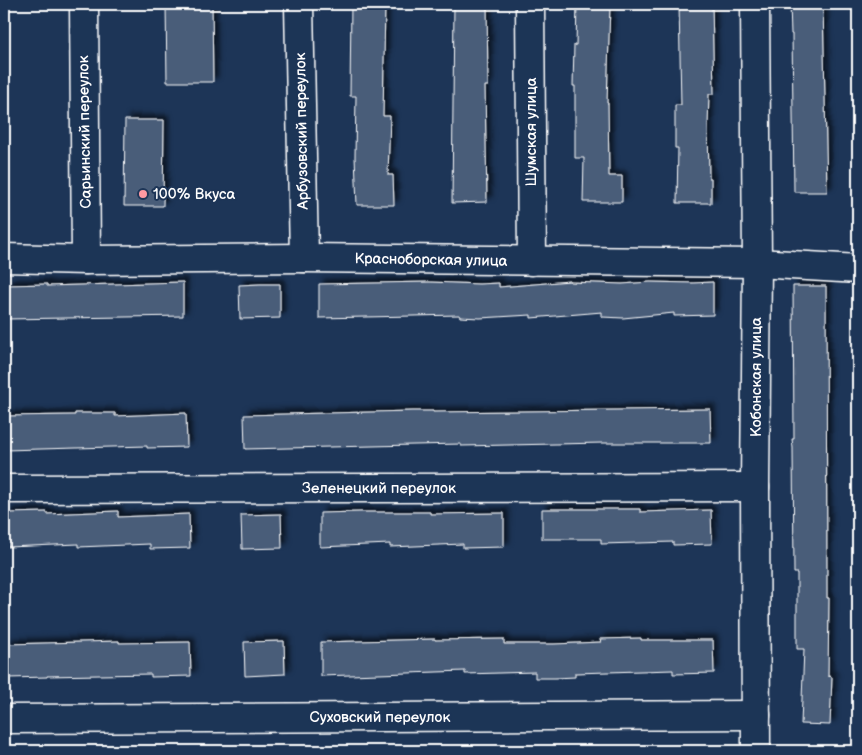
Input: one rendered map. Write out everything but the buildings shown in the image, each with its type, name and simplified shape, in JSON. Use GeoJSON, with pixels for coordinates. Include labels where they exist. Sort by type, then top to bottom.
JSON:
{"type":"FeatureCollection","features":[{"type":"Feature","properties":{"kind":"street","name":"Сарьинский переулок"},"geometry":{"type":"LineString","coordinates":[[84,4],[86,260]]}},
{"type":"Feature","properties":{"kind":"street","name":"Арбузовский переулок"},"geometry":{"type":"LineString","coordinates":[[299,4],[304,258]]}},
{"type":"Feature","properties":{"kind":"street","name":"Шумская улица"},"geometry":{"type":"LineString","coordinates":[[530,4],[532,261]]}},
{"type":"Feature","properties":{"kind":"street","name":"Кобонская улица"},"geometry":{"type":"LineString","coordinates":[[755,4],[757,263],[755,487],[756,751]]}},
{"type":"Feature","properties":{"kind":"street","name":"Красноборская улица"},"geometry":{"type":"LineString","coordinates":[[4,258],[86,260],[304,258],[757,263],[858,268]]}},
{"type":"Feature","properties":{"kind":"street","name":"Зеленецкий переулок"},"geometry":{"type":"LineString","coordinates":[[4,489],[755,487]]}},
{"type":"Feature","properties":{"kind":"street","name":"Суховский переулок"},"geometry":{"type":"LineString","coordinates":[[4,719],[756,715]]}},
{"type":"Feature","properties":{"kind":"place","name":"100% Вкуса"},"geometry":{"type":"Point","coordinates":[143,194]}}]}
